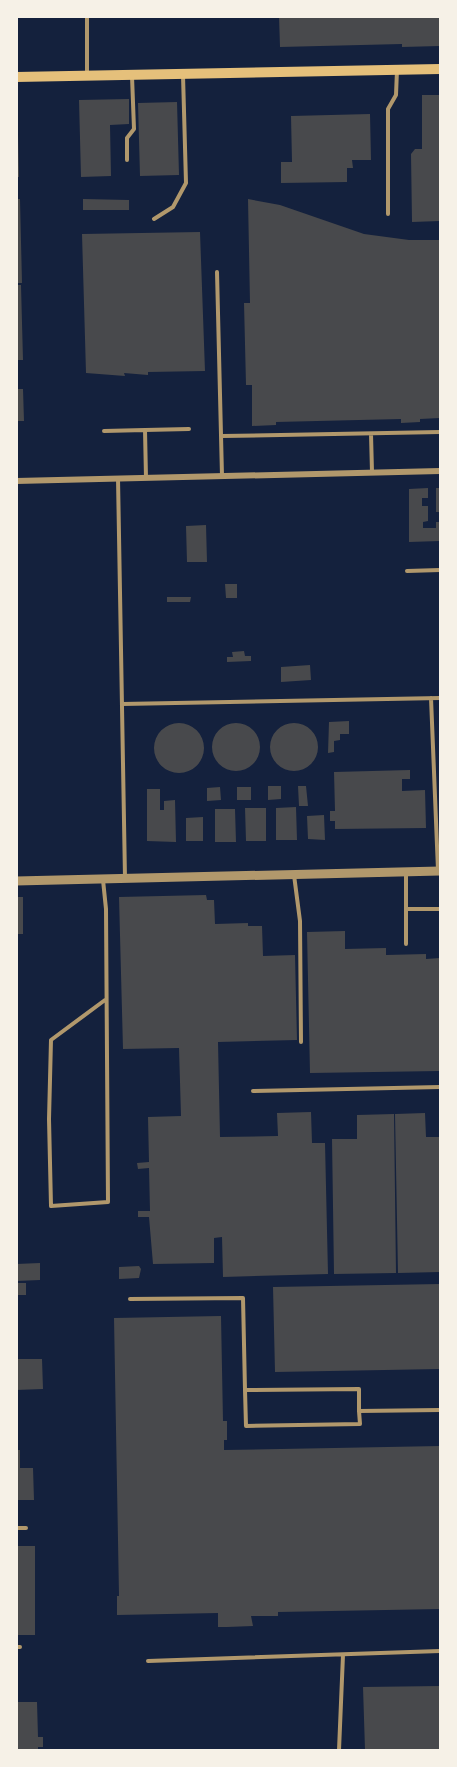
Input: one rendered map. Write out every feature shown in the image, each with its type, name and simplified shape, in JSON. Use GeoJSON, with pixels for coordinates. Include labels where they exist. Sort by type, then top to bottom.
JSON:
{"type":"FeatureCollection","features":[{"type":"Feature","properties":{"kind":"main road"},"geometry":{"type":"LineString","coordinates":[[16,78],[441,69]]}},
{"type":"Feature","properties":{"kind":"street"},"geometry":{"type":"LineString","coordinates":[[16,481],[441,471]]}},
{"type":"Feature","properties":{"kind":"street"},"geometry":{"type":"LineString","coordinates":[[16,881],[439,871]]}},
{"type":"Feature","properties":{"kind":"lane"},"geometry":{"type":"LineString","coordinates":[[87,16],[87,76]]}},
{"type":"Feature","properties":{"kind":"lane"},"geometry":{"type":"LineString","coordinates":[[388,214],[388,109],[396,95],[397,69]]}},
{"type":"Feature","properties":{"kind":"lane"},"geometry":{"type":"LineString","coordinates":[[154,219],[173,207],[186,183],[183,74]]}},
{"type":"Feature","properties":{"kind":"lane"},"geometry":{"type":"LineString","coordinates":[[127,160],[127,138],[134,129],[132,75]]}},
{"type":"Feature","properties":{"kind":"lane"},"geometry":{"type":"LineString","coordinates":[[217,272],[222,476]]}},
{"type":"Feature","properties":{"kind":"lane"},"geometry":{"type":"LineString","coordinates":[[104,431],[189,429]]}},
{"type":"Feature","properties":{"kind":"lane"},"geometry":{"type":"LineString","coordinates":[[145,430],[146,478]]}},
{"type":"Feature","properties":{"kind":"lane"},"geometry":{"type":"LineString","coordinates":[[222,436],[441,432]]}},
{"type":"Feature","properties":{"kind":"lane"},"geometry":{"type":"LineString","coordinates":[[371,434],[372,473]]}},
{"type":"Feature","properties":{"kind":"lane"},"geometry":{"type":"LineString","coordinates":[[118,478],[125,879]]}},
{"type":"Feature","properties":{"kind":"lane"},"geometry":{"type":"LineString","coordinates":[[407,571],[441,570]]}},
{"type":"Feature","properties":{"kind":"lane"},"geometry":{"type":"LineString","coordinates":[[431,698],[439,871]]}},
{"type":"Feature","properties":{"kind":"lane"},"geometry":{"type":"LineString","coordinates":[[122,704],[441,698]]}},
{"type":"Feature","properties":{"kind":"lane"},"geometry":{"type":"LineString","coordinates":[[406,872],[406,944]]}},
{"type":"Feature","properties":{"kind":"lane"},"geometry":{"type":"LineString","coordinates":[[294,874],[300,921],[301,1042]]}},
{"type":"Feature","properties":{"kind":"lane"},"geometry":{"type":"LineString","coordinates":[[103,879],[106,909],[108,1202],[51,1206],[49,1119],[51,1040],[105,1000]]}},
{"type":"Feature","properties":{"kind":"lane"},"geometry":{"type":"LineString","coordinates":[[406,909],[441,909]]}},
{"type":"Feature","properties":{"kind":"lane"},"geometry":{"type":"LineString","coordinates":[[253,1091],[441,1087]]}},
{"type":"Feature","properties":{"kind":"lane"},"geometry":{"type":"LineString","coordinates":[[130,1299],[243,1298],[245,1390],[246,1426],[360,1424],[359,1389],[245,1390]]}},
{"type":"Feature","properties":{"kind":"lane"},"geometry":{"type":"LineString","coordinates":[[359,1411],[441,1410]]}},
{"type":"Feature","properties":{"kind":"lane"},"geometry":{"type":"LineString","coordinates":[[16,1528],[26,1528]]}},
{"type":"Feature","properties":{"kind":"lane"},"geometry":{"type":"LineString","coordinates":[[148,1661],[441,1651]]}},
{"type":"Feature","properties":{"kind":"lane"},"geometry":{"type":"LineString","coordinates":[[339,1750],[343,1654]]}},
{"type":"Feature","properties":{"kind":"building"},"geometry":{"type":"Polygon","coordinates":[[[279,16],[440,16],[440,46],[402,47],[402,44],[280,47],[279,16]]]}},
{"type":"Feature","properties":{"kind":"building"},"geometry":{"type":"Polygon","coordinates":[[[422,95],[440,95],[440,221],[412,222],[411,154],[415,149],[422,149],[422,95]]]}},
{"type":"Feature","properties":{"kind":"building"},"geometry":{"type":"Polygon","coordinates":[[[129,99],[129,124],[110,125],[111,176],[81,177],[79,100],[129,99]]]}},
{"type":"Feature","properties":{"kind":"building"},"geometry":{"type":"Polygon","coordinates":[[[177,102],[179,175],[140,176],[138,103],[177,102]]]}},
{"type":"Feature","properties":{"kind":"building"},"geometry":{"type":"Polygon","coordinates":[[[370,114],[371,160],[352,160],[353,168],[347,168],[347,182],[281,183],[281,162],[292,162],[291,116],[370,114]]]}},
{"type":"Feature","properties":{"kind":"building"},"geometry":{"type":"Polygon","coordinates":[[[16,134],[18,134],[19,177],[16,177],[16,134]]]}},
{"type":"Feature","properties":{"kind":"building"},"geometry":{"type":"Polygon","coordinates":[[[16,199],[20,199],[22,283],[16,283],[16,199]]]}},
{"type":"Feature","properties":{"kind":"building"},"geometry":{"type":"Polygon","coordinates":[[[83,199],[129,200],[129,210],[83,210],[83,199]]]}},
{"type":"Feature","properties":{"kind":"building"},"geometry":{"type":"Polygon","coordinates":[[[248,199],[280,205],[364,234],[409,240],[440,240],[440,418],[401,423],[401,419],[276,422],[276,425],[252,426],[252,385],[246,385],[244,303],[250,303],[248,199]]]}},
{"type":"Feature","properties":{"kind":"building"},"geometry":{"type":"Polygon","coordinates":[[[200,232],[205,371],[148,372],[148,375],[124,373],[125,376],[86,373],[82,234],[200,232]]]}},
{"type":"Feature","properties":{"kind":"building"},"geometry":{"type":"Polygon","coordinates":[[[16,285],[21,285],[23,360],[16,360],[16,285]]]}},
{"type":"Feature","properties":{"kind":"building"},"geometry":{"type":"Polygon","coordinates":[[[16,389],[23,389],[24,421],[16,421],[16,389]]]}},
{"type":"Feature","properties":{"kind":"building"},"geometry":{"type":"Polygon","coordinates":[[[428,488],[428,498],[422,498],[422,506],[428,506],[428,521],[423,522],[423,528],[436,528],[436,522],[440,522],[440,541],[409,542],[409,489],[428,488]]]}},
{"type":"Feature","properties":{"kind":"building"},"geometry":{"type":"Polygon","coordinates":[[[436,488],[440,488],[440,512],[436,512],[436,488]]]}},
{"type":"Feature","properties":{"kind":"building"},"geometry":{"type":"Polygon","coordinates":[[[206,525],[207,562],[187,562],[186,526],[206,525]]]}},
{"type":"Feature","properties":{"kind":"building"},"geometry":{"type":"Polygon","coordinates":[[[225,584],[237,584],[237,598],[226,598],[225,584]]]}},
{"type":"Feature","properties":{"kind":"building"},"geometry":{"type":"Polygon","coordinates":[[[167,597],[191,597],[190,602],[167,602],[167,597]]]}},
{"type":"Feature","properties":{"kind":"building"},"geometry":{"type":"Polygon","coordinates":[[[244,651],[245,656],[251,656],[251,661],[227,662],[227,657],[233,657],[232,652],[244,651]]]}},
{"type":"Feature","properties":{"kind":"building"},"geometry":{"type":"Polygon","coordinates":[[[310,665],[311,680],[281,682],[281,667],[310,665]]]}},
{"type":"Feature","properties":{"kind":"building"},"geometry":{"type":"Polygon","coordinates":[[[349,721],[349,734],[340,734],[340,740],[334,741],[334,752],[328,753],[329,722],[349,721]]]}},
{"type":"Feature","properties":{"kind":"building"},"geometry":{"type":"Polygon","coordinates":[[[179,723],[188,725],[199,734],[204,748],[202,757],[193,768],[179,773],[170,771],[159,762],[154,748],[156,739],[165,728],[179,723]]]}},
{"type":"Feature","properties":{"kind":"building"},"geometry":{"type":"Polygon","coordinates":[[[236,723],[253,730],[260,747],[253,764],[236,771],[219,764],[212,747],[219,730],[236,723]]]}},
{"type":"Feature","properties":{"kind":"building"},"geometry":{"type":"Polygon","coordinates":[[[289,723],[299,723],[311,730],[318,742],[318,752],[311,764],[299,771],[289,771],[274,760],[270,752],[270,742],[281,727],[289,723]]]}},
{"type":"Feature","properties":{"kind":"building"},"geometry":{"type":"Polygon","coordinates":[[[410,770],[410,779],[402,779],[402,791],[425,790],[426,828],[335,829],[335,821],[330,821],[330,811],[335,811],[334,772],[410,770]]]}},
{"type":"Feature","properties":{"kind":"building"},"geometry":{"type":"Polygon","coordinates":[[[268,786],[281,786],[281,799],[268,800],[268,786]]]}},
{"type":"Feature","properties":{"kind":"building"},"geometry":{"type":"Polygon","coordinates":[[[298,786],[306,786],[308,806],[299,806],[298,786]]]}},
{"type":"Feature","properties":{"kind":"building"},"geometry":{"type":"Polygon","coordinates":[[[220,787],[221,800],[207,801],[207,788],[220,787]]]}},
{"type":"Feature","properties":{"kind":"building"},"geometry":{"type":"Polygon","coordinates":[[[237,787],[251,787],[251,800],[237,800],[237,787]]]}},
{"type":"Feature","properties":{"kind":"building"},"geometry":{"type":"Polygon","coordinates":[[[147,789],[160,789],[160,810],[164,810],[164,801],[175,800],[176,842],[147,841],[147,789]]]}},
{"type":"Feature","properties":{"kind":"building"},"geometry":{"type":"Polygon","coordinates":[[[296,807],[297,840],[276,840],[276,808],[296,807]]]}},
{"type":"Feature","properties":{"kind":"building"},"geometry":{"type":"Polygon","coordinates":[[[245,808],[266,808],[266,841],[246,841],[245,808]]]}},
{"type":"Feature","properties":{"kind":"building"},"geometry":{"type":"Polygon","coordinates":[[[215,809],[235,809],[236,842],[215,842],[215,809]]]}},
{"type":"Feature","properties":{"kind":"building"},"geometry":{"type":"Polygon","coordinates":[[[324,815],[325,840],[308,839],[307,816],[324,815]]]}},
{"type":"Feature","properties":{"kind":"building"},"geometry":{"type":"Polygon","coordinates":[[[203,817],[203,841],[186,841],[186,818],[203,817]]]}},
{"type":"Feature","properties":{"kind":"building"},"geometry":{"type":"Polygon","coordinates":[[[206,895],[207,900],[214,900],[215,924],[248,923],[248,926],[262,926],[263,956],[295,955],[297,1040],[218,1042],[220,1137],[278,1136],[277,1113],[311,1112],[312,1143],[325,1143],[328,1274],[223,1277],[222,1237],[214,1238],[214,1263],[153,1264],[149,1217],[138,1217],[138,1211],[150,1211],[149,1168],[138,1169],[137,1163],[149,1162],[148,1117],[181,1116],[179,1048],[123,1049],[119,897],[206,895]]]}},
{"type":"Feature","properties":{"kind":"building"},"geometry":{"type":"Polygon","coordinates":[[[16,897],[23,897],[23,934],[16,934],[16,897]]]}},
{"type":"Feature","properties":{"kind":"building"},"geometry":{"type":"Polygon","coordinates":[[[345,931],[345,949],[386,948],[386,955],[426,954],[426,959],[440,958],[440,1071],[310,1073],[307,932],[345,931]]]}},
{"type":"Feature","properties":{"kind":"building"},"geometry":{"type":"Polygon","coordinates":[[[425,1113],[426,1137],[440,1137],[440,1272],[398,1273],[395,1114],[425,1113]]]}},
{"type":"Feature","properties":{"kind":"building"},"geometry":{"type":"Polygon","coordinates":[[[394,1114],[396,1273],[334,1274],[332,1139],[357,1139],[357,1115],[394,1114]]]}},
{"type":"Feature","properties":{"kind":"building"},"geometry":{"type":"Polygon","coordinates":[[[40,1263],[40,1280],[16,1281],[16,1264],[40,1263]]]}},
{"type":"Feature","properties":{"kind":"building"},"geometry":{"type":"Polygon","coordinates":[[[139,1266],[141,1269],[139,1278],[119,1279],[119,1267],[139,1266]]]}},
{"type":"Feature","properties":{"kind":"building"},"geometry":{"type":"Polygon","coordinates":[[[16,1283],[26,1283],[26,1295],[16,1295],[16,1283]]]}},
{"type":"Feature","properties":{"kind":"building"},"geometry":{"type":"Polygon","coordinates":[[[440,1284],[440,1369],[275,1372],[273,1287],[440,1284]]]}},
{"type":"Feature","properties":{"kind":"building"},"geometry":{"type":"Polygon","coordinates":[[[221,1316],[223,1421],[227,1421],[227,1440],[224,1440],[224,1450],[440,1446],[440,1609],[278,1612],[278,1616],[251,1616],[253,1626],[227,1627],[218,1627],[218,1613],[117,1615],[117,1596],[119,1596],[114,1318],[221,1316]]]}},
{"type":"Feature","properties":{"kind":"building"},"geometry":{"type":"Polygon","coordinates":[[[16,1359],[42,1359],[43,1389],[16,1390],[16,1359]]]}},
{"type":"Feature","properties":{"kind":"building"},"geometry":{"type":"Polygon","coordinates":[[[16,1450],[20,1450],[20,1468],[33,1468],[34,1500],[16,1500],[16,1450]]]}},
{"type":"Feature","properties":{"kind":"building"},"geometry":{"type":"Polygon","coordinates":[[[16,1546],[35,1546],[35,1635],[16,1635],[16,1546]]]}},
{"type":"Feature","properties":{"kind":"building"},"geometry":{"type":"Polygon","coordinates":[[[440,1686],[440,1750],[365,1750],[363,1687],[440,1686]]]}},
{"type":"Feature","properties":{"kind":"building"},"geometry":{"type":"Polygon","coordinates":[[[16,1702],[37,1702],[38,1737],[43,1737],[43,1747],[38,1747],[38,1750],[16,1750],[16,1702]]]}}]}
